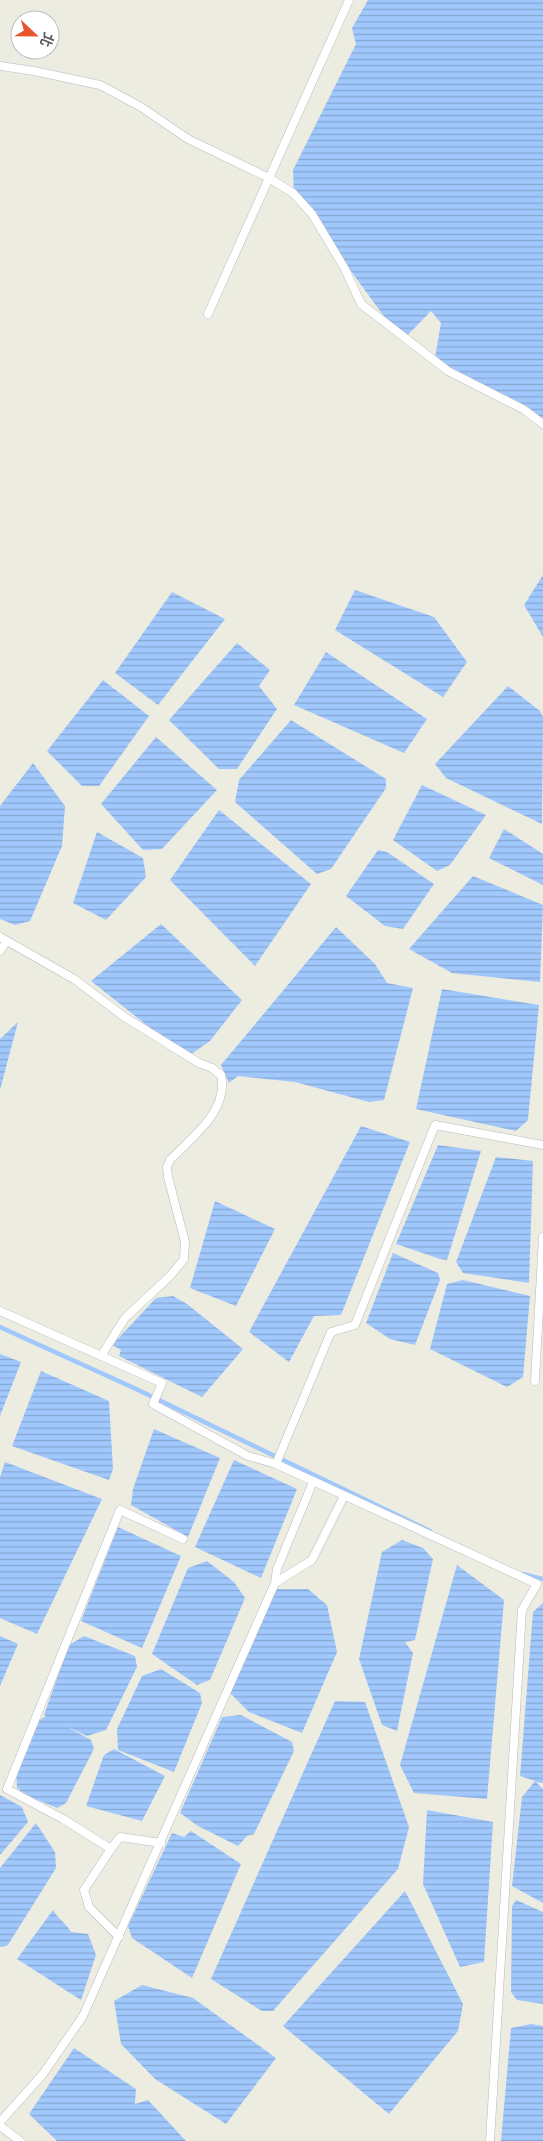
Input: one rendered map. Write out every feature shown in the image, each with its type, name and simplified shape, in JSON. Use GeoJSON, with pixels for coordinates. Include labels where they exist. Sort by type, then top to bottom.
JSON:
{"type":"FeatureCollection","features":[{"type":"Feature","properties":{"kind":"lane"},"geometry":{"type":"LineString","coordinates":[[208,314],[349,0]]}},
{"type":"Feature","properties":{"kind":"lane"},"geometry":{"type":"LineString","coordinates":[[0,66],[34,70],[100,85],[141,107],[188,139],[269,178],[293,194],[312,214],[345,269],[361,304],[373,315],[448,371],[523,409],[543,424]]}},
{"type":"Feature","properties":{"kind":"lane"},"geometry":{"type":"LineString","coordinates":[[0,951],[3,939],[74,979],[123,1016],[221,1075],[223,1084],[222,1096],[216,1111],[170,1160],[168,1167],[168,1177],[185,1242],[184,1259],[170,1276],[125,1318],[101,1356]]}},
{"type":"Feature","properties":{"kind":"lane"},"geometry":{"type":"LineString","coordinates":[[276,1464],[331,1332],[355,1325],[435,1125],[543,1145]]}},
{"type":"Feature","properties":{"kind":"lane"},"geometry":{"type":"LineString","coordinates":[[535,1381],[543,1238]]}},
{"type":"Feature","properties":{"kind":"lane"},"geometry":{"type":"LineString","coordinates":[[0,1312],[162,1383],[153,1404],[248,1456],[276,1464],[537,1584],[522,1610],[490,2141]]}},
{"type":"Feature","properties":{"kind":"lane"},"geometry":{"type":"LineString","coordinates":[[0,2122],[43,2074],[83,2016],[275,1583],[277,1569],[313,1482]]}},
{"type":"Feature","properties":{"kind":"lane"},"geometry":{"type":"LineString","coordinates":[[275,1583],[312,1560],[344,1496]]}},
{"type":"Feature","properties":{"kind":"lane"},"geometry":{"type":"LineString","coordinates":[[111,1849],[63,1819],[7,1789],[120,1510],[183,1539]]}},
{"type":"Feature","properties":{"kind":"lane"},"geometry":{"type":"LineString","coordinates":[[119,1937],[89,1907],[84,1890],[120,1837],[161,1843]]}},
{"type":"Feature","properties":{"kind":"lane"},"geometry":{"type":"LineString","coordinates":[[0,2126],[20,2141]]}},
{"type":"Feature","properties":{"kind":"water"},"geometry":{"type":"Polygon","coordinates":[[[368,0],[543,0],[543,426],[434,363],[441,323],[431,311],[402,341],[294,193],[293,170],[356,44],[352,28],[368,0]]]}},
{"type":"Feature","properties":{"kind":"water"},"geometry":{"type":"Polygon","coordinates":[[[543,575],[543,637],[524,605],[543,575]]]}},
{"type":"Feature","properties":{"kind":"water"},"geometry":{"type":"Polygon","coordinates":[[[355,590],[434,617],[467,662],[443,697],[335,630],[355,590]]]}},
{"type":"Feature","properties":{"kind":"water"},"geometry":{"type":"Polygon","coordinates":[[[172,592],[225,619],[158,705],[115,673],[172,592]]]}},
{"type":"Feature","properties":{"kind":"water"},"geometry":{"type":"Polygon","coordinates":[[[237,643],[270,670],[259,686],[277,709],[237,769],[219,769],[169,720],[237,643]]]}},
{"type":"Feature","properties":{"kind":"water"},"geometry":{"type":"Polygon","coordinates":[[[326,652],[427,719],[404,753],[294,705],[326,652]]]}},
{"type":"Feature","properties":{"kind":"water"},"geometry":{"type":"Polygon","coordinates":[[[103,680],[149,716],[99,786],[82,786],[47,751],[103,680]]]}},
{"type":"Feature","properties":{"kind":"water"},"geometry":{"type":"Polygon","coordinates":[[[508,686],[540,711],[543,717],[542,824],[446,778],[435,764],[508,686]]]}},
{"type":"Feature","properties":{"kind":"water"},"geometry":{"type":"Polygon","coordinates":[[[291,720],[386,779],[386,788],[331,869],[317,874],[235,802],[239,780],[291,720]]]}},
{"type":"Feature","properties":{"kind":"water"},"geometry":{"type":"Polygon","coordinates":[[[156,737],[217,790],[162,849],[143,850],[101,804],[156,737]]]}},
{"type":"Feature","properties":{"kind":"water"},"geometry":{"type":"Polygon","coordinates":[[[33,763],[65,806],[62,846],[30,921],[15,925],[0,919],[0,806],[33,763]]]}},
{"type":"Feature","properties":{"kind":"water"},"geometry":{"type":"Polygon","coordinates":[[[422,785],[486,815],[450,865],[437,871],[393,840],[422,785]]]}},
{"type":"Feature","properties":{"kind":"water"},"geometry":{"type":"Polygon","coordinates":[[[219,810],[311,884],[255,966],[170,880],[219,810]]]}},
{"type":"Feature","properties":{"kind":"water"},"geometry":{"type":"Polygon","coordinates":[[[504,829],[543,854],[543,885],[489,858],[504,829]]]}},
{"type":"Feature","properties":{"kind":"water"},"geometry":{"type":"Polygon","coordinates":[[[97,832],[143,858],[146,877],[106,920],[73,903],[97,832]]]}},
{"type":"Feature","properties":{"kind":"water"},"geometry":{"type":"Polygon","coordinates":[[[378,850],[387,852],[434,884],[403,929],[385,926],[346,896],[378,850]]]}},
{"type":"Feature","properties":{"kind":"water"},"geometry":{"type":"Polygon","coordinates":[[[473,876],[543,905],[540,982],[452,973],[409,949],[473,876]]]}},
{"type":"Feature","properties":{"kind":"water"},"geometry":{"type":"Polygon","coordinates":[[[161,924],[242,1000],[210,1041],[187,1057],[91,981],[161,924]]]}},
{"type":"Feature","properties":{"kind":"water"},"geometry":{"type":"Polygon","coordinates":[[[336,927],[375,964],[387,983],[413,988],[384,1100],[369,1102],[295,1082],[238,1076],[229,1083],[221,1065],[336,927]]]}},
{"type":"Feature","properties":{"kind":"water"},"geometry":{"type":"Polygon","coordinates":[[[442,989],[539,1005],[528,1120],[516,1131],[416,1109],[442,989]]]}},
{"type":"Feature","properties":{"kind":"water"},"geometry":{"type":"Polygon","coordinates":[[[18,1022],[0,1090],[0,1039],[18,1022]]]}},
{"type":"Feature","properties":{"kind":"water"},"geometry":{"type":"Polygon","coordinates":[[[361,1126],[410,1142],[341,1315],[314,1316],[289,1362],[249,1332],[361,1126]]]}},
{"type":"Feature","properties":{"kind":"water"},"geometry":{"type":"Polygon","coordinates":[[[438,1145],[481,1151],[447,1260],[396,1244],[438,1145]]]}},
{"type":"Feature","properties":{"kind":"water"},"geometry":{"type":"Polygon","coordinates":[[[496,1157],[533,1161],[529,1283],[463,1273],[456,1262],[496,1157]]]}},
{"type":"Feature","properties":{"kind":"water"},"geometry":{"type":"Polygon","coordinates":[[[215,1201],[275,1229],[236,1306],[190,1288],[215,1201]]]}},
{"type":"Feature","properties":{"kind":"water"},"geometry":{"type":"Polygon","coordinates":[[[393,1253],[438,1273],[440,1280],[415,1345],[390,1339],[366,1323],[393,1253]]]}},
{"type":"Feature","properties":{"kind":"water"},"geometry":{"type":"Polygon","coordinates":[[[463,1280],[530,1296],[523,1377],[507,1387],[430,1349],[447,1284],[463,1280]]]}},
{"type":"Feature","properties":{"kind":"water"},"geometry":{"type":"Polygon","coordinates":[[[173,1296],[187,1304],[243,1349],[202,1397],[119,1356],[121,1350],[112,1345],[156,1298],[173,1296]]]}},
{"type":"Feature","properties":{"kind":"water"},"geometry":{"type":"Polygon","coordinates":[[[0,1354],[21,1362],[0,1416],[0,1354]]]}},
{"type":"Feature","properties":{"kind":"water"},"geometry":{"type":"Polygon","coordinates":[[[41,1371],[109,1401],[113,1469],[109,1480],[12,1446],[41,1371]]]}},
{"type":"Feature","properties":{"kind":"water"},"geometry":{"type":"Polygon","coordinates":[[[154,1429],[220,1458],[188,1537],[131,1505],[133,1489],[154,1429]]]}},
{"type":"Feature","properties":{"kind":"water"},"geometry":{"type":"Polygon","coordinates":[[[234,1460],[297,1489],[261,1578],[195,1547],[234,1460]]]}},
{"type":"Feature","properties":{"kind":"water"},"geometry":{"type":"Polygon","coordinates":[[[5,1462],[102,1499],[37,1634],[0,1618],[0,1477],[5,1462]]]}},
{"type":"Feature","properties":{"kind":"water"},"geometry":{"type":"Polygon","coordinates":[[[118,1527],[181,1556],[142,1648],[81,1621],[118,1527]]]}},
{"type":"Feature","properties":{"kind":"water"},"geometry":{"type":"Polygon","coordinates":[[[402,1540],[423,1548],[433,1559],[415,1640],[405,1642],[413,1653],[397,1731],[382,1725],[359,1659],[382,1552],[402,1540]]]}},
{"type":"Feature","properties":{"kind":"water"},"geometry":{"type":"Polygon","coordinates":[[[207,1561],[234,1582],[245,1598],[210,1680],[197,1685],[152,1654],[188,1568],[207,1561]]]}},
{"type":"Feature","properties":{"kind":"water"},"geometry":{"type":"Polygon","coordinates":[[[457,1565],[504,1600],[487,1799],[414,1793],[400,1765],[457,1565]]]}},
{"type":"Feature","properties":{"kind":"water"},"geometry":{"type":"Polygon","coordinates":[[[275,1589],[308,1589],[327,1605],[337,1652],[302,1733],[249,1712],[230,1693],[275,1589]]]}},
{"type":"Feature","properties":{"kind":"water"},"geometry":{"type":"Polygon","coordinates":[[[543,1603],[543,1783],[536,1782],[543,1789],[543,1903],[512,1886],[522,1797],[535,1781],[520,1776],[533,1612],[543,1603]]]}},
{"type":"Feature","properties":{"kind":"water"},"geometry":{"type":"Polygon","coordinates":[[[0,1636],[18,1644],[0,1686],[0,1636]]]}},
{"type":"Feature","properties":{"kind":"water"},"geometry":{"type":"Polygon","coordinates":[[[84,1636],[135,1656],[137,1667],[106,1730],[87,1736],[66,1726],[91,1740],[94,1749],[66,1803],[57,1808],[26,1795],[17,1788],[16,1768],[37,1722],[46,1716],[44,1715],[69,1645],[84,1636]]]}},
{"type":"Feature","properties":{"kind":"water"},"geometry":{"type":"Polygon","coordinates":[[[161,1669],[200,1693],[202,1703],[174,1772],[118,1750],[117,1729],[142,1676],[161,1669]]]}},
{"type":"Feature","properties":{"kind":"water"},"geometry":{"type":"Polygon","coordinates":[[[335,1701],[365,1702],[409,1827],[398,1869],[273,2011],[262,2011],[211,1979],[335,1701]]]}},
{"type":"Feature","properties":{"kind":"water"},"geometry":{"type":"Polygon","coordinates":[[[241,1715],[292,1742],[294,1751],[254,1834],[247,1836],[238,1846],[198,1826],[180,1813],[222,1717],[241,1715]]]}},
{"type":"Feature","properties":{"kind":"water"},"geometry":{"type":"Polygon","coordinates":[[[114,1749],[165,1776],[142,1821],[86,1806],[104,1755],[114,1749]]]}},
{"type":"Feature","properties":{"kind":"water"},"geometry":{"type":"Polygon","coordinates":[[[0,1795],[22,1807],[28,1822],[0,1855],[0,1795]]]}},
{"type":"Feature","properties":{"kind":"water"},"geometry":{"type":"Polygon","coordinates":[[[427,1810],[493,1822],[484,1962],[460,1967],[423,1884],[427,1810]]]}},
{"type":"Feature","properties":{"kind":"water"},"geometry":{"type":"Polygon","coordinates":[[[36,1823],[55,1852],[56,1868],[8,1945],[2,1947],[0,1946],[0,1868],[36,1823]]]}},
{"type":"Feature","properties":{"kind":"water"},"geometry":{"type":"Polygon","coordinates":[[[191,1831],[241,1864],[192,1978],[132,1938],[128,1926],[172,1833],[184,1837],[191,1831]]]}},
{"type":"Feature","properties":{"kind":"water"},"geometry":{"type":"Polygon","coordinates":[[[405,1891],[463,2004],[458,2031],[389,2114],[283,2026],[405,1891]]]}},
{"type":"Feature","properties":{"kind":"water"},"geometry":{"type":"Polygon","coordinates":[[[516,1900],[543,1912],[543,2004],[517,2000],[511,1992],[512,1906],[516,1900]]]}},
{"type":"Feature","properties":{"kind":"water"},"geometry":{"type":"Polygon","coordinates":[[[53,1910],[71,1932],[88,1934],[96,1955],[81,2000],[17,1959],[53,1910]]]}},
{"type":"Feature","properties":{"kind":"water"},"geometry":{"type":"Polygon","coordinates":[[[142,1985],[193,1998],[276,2058],[226,2124],[155,2079],[121,2044],[114,2001],[142,1985]]]}},
{"type":"Feature","properties":{"kind":"water"},"geometry":{"type":"Polygon","coordinates":[[[531,2024],[543,2026],[543,2141],[501,2141],[511,2028],[531,2024]]]}},
{"type":"Feature","properties":{"kind":"water"},"geometry":{"type":"Polygon","coordinates":[[[74,2048],[136,2089],[135,2104],[148,2100],[186,2141],[57,2141],[29,2114],[74,2048]]]}},
{"type":"Feature","properties":{"kind":"waterway"},"geometry":{"type":"LineString","coordinates":[[0,1327],[134,1388],[430,1531]]}},
{"type":"Feature","properties":{"kind":"waterway"},"geometry":{"type":"LineString","coordinates":[[523,1574],[543,1579]]}}]}
